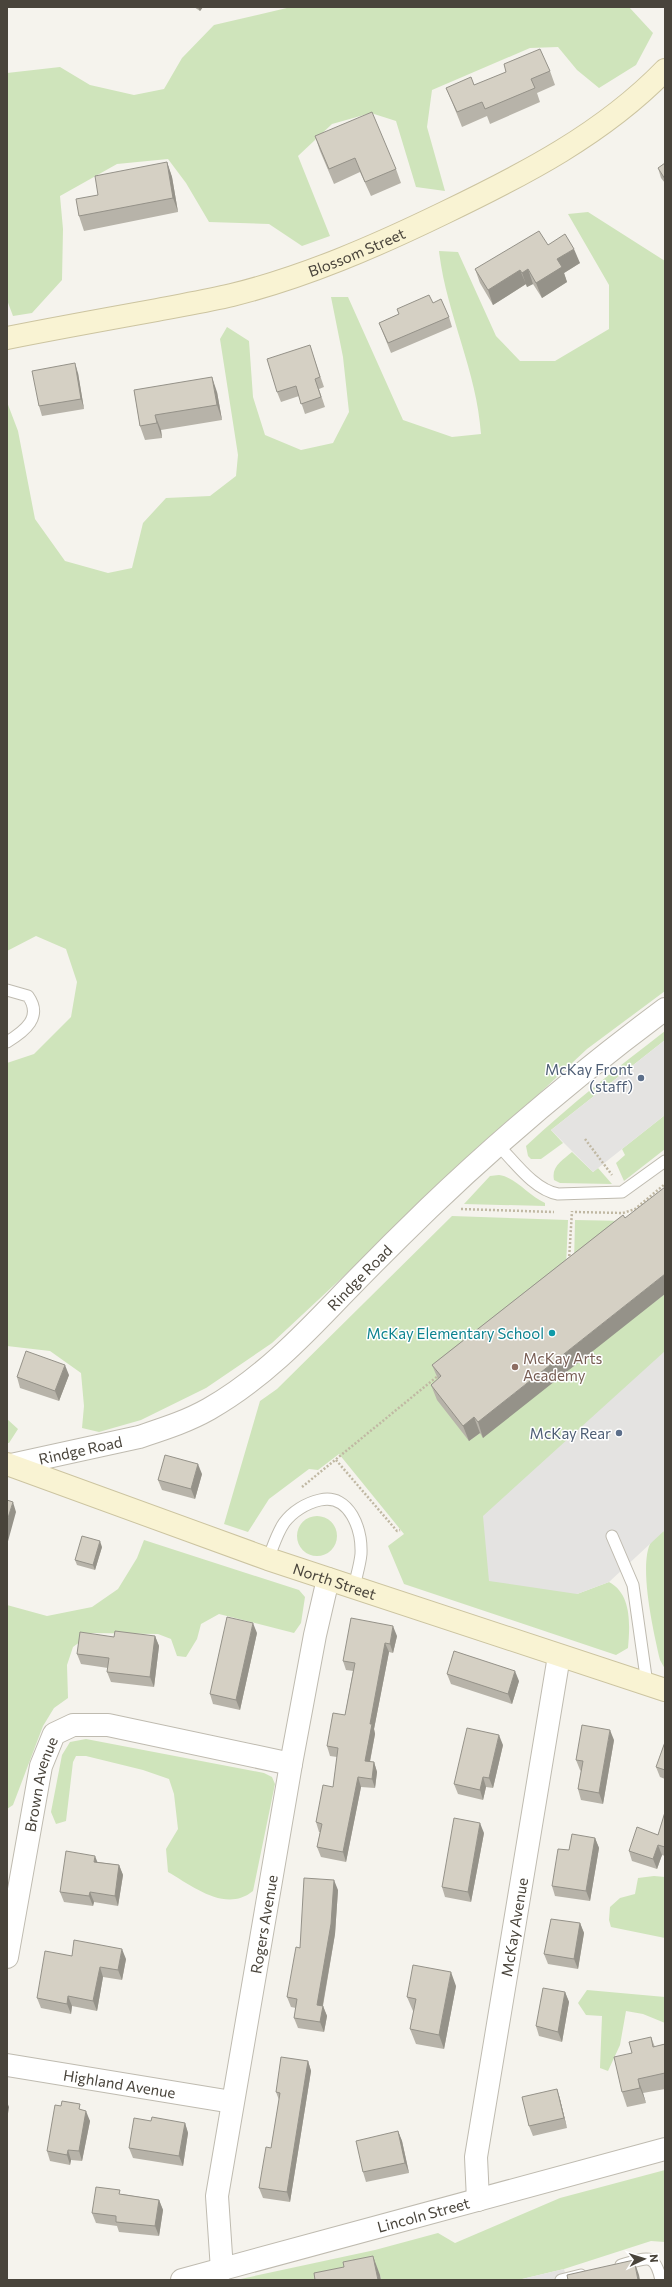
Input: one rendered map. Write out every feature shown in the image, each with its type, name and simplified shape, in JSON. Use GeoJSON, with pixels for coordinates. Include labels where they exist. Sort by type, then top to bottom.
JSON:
{"type":"FeatureCollection","features":[{"type":"Feature","properties":{"kind":"street","name":"Blossom Street"},"geometry":{"type":"LineString","coordinates":[[7,338],[231,296],[279,282],[347,257],[441,215],[542,164],[585,136],[624,106],[665,70]]}},
{"type":"Feature","properties":{"kind":"street","name":"Rindge Road"},"geometry":{"type":"LineString","coordinates":[[9,1465],[139,1437],[178,1424],[222,1401],[247,1384],[287,1351],[375,1261],[497,1144],[555,1094],[665,1009]]}},
{"type":"Feature","properties":{"kind":"street","name":"North Street"},"geometry":{"type":"LineString","coordinates":[[9,1465],[268,1559],[656,1688]]}},
{"type":"Feature","properties":{"kind":"street","name":"Rogers Avenue"},"geometry":{"type":"LineString","coordinates":[[222,2270],[217,2196],[291,1764],[315,1635],[328,1579]]}},
{"type":"Feature","properties":{"kind":"street","name":"McKay Avenue"},"geometry":{"type":"LineString","coordinates":[[478,2200],[476,2157],[559,1656]]}},
{"type":"Feature","properties":{"kind":"street","name":"Brown Avenue"},"geometry":{"type":"LineString","coordinates":[[7,1957],[41,1766],[54,1734],[73,1725],[108,1725],[291,1764]]}},
{"type":"Feature","properties":{"kind":"street","name":"Highland Avenue"},"geometry":{"type":"LineString","coordinates":[[7,2065],[232,2102]]}},
{"type":"Feature","properties":{"kind":"street","name":"Lincoln Street"},"geometry":{"type":"LineString","coordinates":[[182,2280],[665,2149]]}},
{"type":"Feature","properties":{"kind":"lane"},"geometry":{"type":"LineString","coordinates":[[7,990],[28,996],[35,1011],[28,1026],[7,1042]]}},
{"type":"Feature","properties":{"kind":"lane"},"geometry":{"type":"LineString","coordinates":[[497,1144],[535,1182],[548,1191],[573,1194],[622,1192],[665,1161]]}},
{"type":"Feature","properties":{"kind":"lane"},"geometry":{"type":"LineString","coordinates":[[268,1559],[279,1532],[294,1512],[316,1501],[336,1500],[346,1505],[358,1536],[360,1554],[354,1587]]}},
{"type":"Feature","properties":{"kind":"lane"},"geometry":{"type":"LineString","coordinates":[[612,1536],[634,1584],[656,1688]]}},
{"type":"Feature","properties":{"kind":"lane"},"geometry":{"type":"LineString","coordinates":[[611,2268],[647,2259],[653,2260],[657,2263],[661,2280]]}},
{"type":"Feature","properties":{"kind":"lane"},"geometry":{"type":"LineString","coordinates":[[561,2280],[590,2273]]}},
{"type":"Feature","properties":{"kind":"path"},"geometry":{"type":"LineString","coordinates":[[585,1139],[614,1178]]}},
{"type":"Feature","properties":{"kind":"path"},"geometry":{"type":"LineString","coordinates":[[569,1267],[573,1194]]}},
{"type":"Feature","properties":{"kind":"path"},"geometry":{"type":"LineString","coordinates":[[630,1203],[640,1215]]}},
{"type":"Feature","properties":{"kind":"path"},"geometry":{"type":"LineString","coordinates":[[301,1488],[443,1371]]}},
{"type":"Feature","properties":{"kind":"path"},"geometry":{"type":"LineString","coordinates":[[336,1460],[397,1531],[400,1530]]}},
{"type":"Feature","properties":{"kind":"green space"},"geometry":{"type":"Polygon","coordinates":[[[291,7],[629,7],[653,33],[636,65],[599,88],[577,70],[558,47],[530,48],[432,90],[427,127],[445,191],[416,187],[396,121],[371,113],[332,124],[298,156],[330,236],[302,246],[269,224],[209,222],[186,183],[168,159],[117,164],[60,196],[63,229],[62,280],[32,313],[13,316],[7,300],[7,73],[60,67],[90,85],[134,95],[164,89],[182,58],[214,25],[291,7]]]}},
{"type":"Feature","properties":{"kind":"green space"},"geometry":{"type":"Polygon","coordinates":[[[588,212],[665,261],[665,991],[587,1049],[272,1343],[206,1388],[141,1420],[99,1432],[82,1428],[84,1406],[81,1373],[50,1351],[7,1346],[7,1063],[34,1054],[71,1017],[77,982],[66,949],[36,936],[7,951],[7,402],[18,431],[35,519],[65,561],[108,573],[132,568],[143,523],[166,498],[210,496],[236,476],[238,455],[220,339],[227,327],[249,341],[253,397],[265,435],[301,450],[333,443],[349,412],[343,357],[331,297],[348,297],[403,420],[452,437],[481,434],[474,388],[448,297],[439,251],[458,252],[496,336],[520,361],[555,361],[609,329],[609,285],[568,214],[588,212]]]}},
{"type":"Feature","properties":{"kind":"green space"},"geometry":{"type":"Polygon","coordinates":[[[665,1031],[665,1040],[551,1130],[563,1143],[541,1159],[531,1159],[528,1156],[526,1146],[594,1087],[665,1031]]]}},
{"type":"Feature","properties":{"kind":"green space"},"geometry":{"type":"Polygon","coordinates":[[[665,1115],[665,1149],[624,1181],[616,1163],[625,1155],[622,1149],[665,1115]]]}},
{"type":"Feature","properties":{"kind":"green space"},"geometry":{"type":"Polygon","coordinates":[[[572,1152],[593,1172],[598,1168],[612,1184],[560,1183],[554,1180],[554,1171],[556,1167],[572,1152]]]}},
{"type":"Feature","properties":{"kind":"green space"},"geometry":{"type":"Polygon","coordinates":[[[499,1175],[511,1179],[533,1196],[545,1203],[545,1206],[464,1204],[490,1176],[499,1175]]]}},
{"type":"Feature","properties":{"kind":"green space"},"geometry":{"type":"Polygon","coordinates":[[[452,1216],[568,1220],[566,1267],[469,1441],[665,1294],[665,1351],[577,1594],[609,1582],[617,1587],[622,1594],[626,1602],[629,1620],[628,1648],[616,1655],[404,1584],[388,1546],[404,1534],[339,1454],[318,1470],[309,1469],[269,1499],[248,1532],[224,1524],[260,1401],[277,1389],[452,1216]]]}},
{"type":"Feature","properties":{"kind":"green space"},"geometry":{"type":"Polygon","coordinates":[[[575,1220],[628,1221],[574,1264],[575,1220]]]}},
{"type":"Feature","properties":{"kind":"green space"},"geometry":{"type":"Polygon","coordinates":[[[7,1419],[18,1429],[9,1443],[7,1443],[7,1419]]]}},
{"type":"Feature","properties":{"kind":"green space"},"geometry":{"type":"Polygon","coordinates":[[[321,1516],[328,1519],[334,1525],[337,1536],[336,1544],[328,1553],[321,1556],[313,1556],[306,1553],[298,1544],[297,1532],[300,1525],[309,1517],[321,1516]]]}},
{"type":"Feature","properties":{"kind":"green space"},"geometry":{"type":"Polygon","coordinates":[[[665,1530],[665,1669],[660,1660],[651,1617],[648,1600],[646,1566],[647,1553],[651,1542],[665,1530]]]}},
{"type":"Feature","properties":{"kind":"green space"},"geometry":{"type":"Polygon","coordinates":[[[144,1540],[299,1590],[305,1597],[301,1623],[294,1633],[219,1614],[201,1624],[197,1639],[186,1657],[177,1656],[171,1639],[158,1634],[92,1633],[73,1647],[67,1665],[68,1698],[54,1708],[43,1726],[13,1805],[7,1809],[7,1605],[47,1616],[92,1607],[118,1589],[137,1558],[144,1540]]]}},
{"type":"Feature","properties":{"kind":"green space"},"geometry":{"type":"Polygon","coordinates":[[[86,1739],[264,1773],[272,1777],[275,1784],[253,1891],[243,1897],[221,1899],[199,1890],[168,1872],[166,1849],[178,1829],[174,1794],[169,1779],[143,1770],[86,1756],[76,1756],[73,1762],[66,1821],[56,1824],[51,1812],[62,1755],[70,1742],[86,1739]]]}},
{"type":"Feature","properties":{"kind":"green space"},"geometry":{"type":"Polygon","coordinates":[[[654,1876],[665,1877],[665,1938],[611,1927],[609,1920],[610,1907],[620,1898],[635,1894],[638,1878],[654,1876]]]}},
{"type":"Feature","properties":{"kind":"green space"},"geometry":{"type":"Polygon","coordinates":[[[587,1990],[665,1997],[665,2023],[643,2014],[626,2011],[620,2045],[608,2071],[600,2068],[602,2016],[586,2015],[578,2003],[587,1990]]]}},
{"type":"Feature","properties":{"kind":"green space"},"geometry":{"type":"Polygon","coordinates":[[[665,2170],[665,2242],[651,2241],[564,2269],[518,2280],[381,2280],[380,2275],[353,2280],[236,2280],[375,2250],[438,2233],[455,2243],[560,2198],[665,2170]]]}},
{"type":"Feature","properties":{"kind":"shaded area","name":"McKay Front (staff)"},"geometry":{"type":"Polygon","coordinates":[[[665,1040],[665,1115],[593,1172],[551,1130],[665,1040]]]}},
{"type":"Feature","properties":{"kind":"shaded area","name":"McKay Rear"},"geometry":{"type":"Polygon","coordinates":[[[665,1351],[665,1530],[609,1582],[577,1594],[489,1581],[483,1516],[665,1351]]]}},
{"type":"Feature","properties":{"kind":"shaded area"},"geometry":{"type":"Polygon","coordinates":[[[564,2269],[567,2280],[518,2280],[564,2269]]]}},
{"type":"Feature","properties":{"kind":"building"},"geometry":{"type":"Polygon","coordinates":[[[540,49],[550,71],[531,79],[535,88],[485,109],[482,102],[457,112],[446,88],[471,77],[474,85],[506,72],[504,64],[540,49]]]}},
{"type":"Feature","properties":{"kind":"building"},"geometry":{"type":"Polygon","coordinates":[[[372,112],[396,169],[365,182],[355,158],[329,169],[315,136],[372,112]]]}},
{"type":"Feature","properties":{"kind":"building"},"geometry":{"type":"Polygon","coordinates":[[[167,162],[173,198],[79,216],[76,199],[98,195],[95,176],[167,162]]]}},
{"type":"Feature","properties":{"kind":"building"},"geometry":{"type":"Polygon","coordinates":[[[665,163],[665,179],[658,168],[665,163]]]}},
{"type":"Feature","properties":{"kind":"building"},"geometry":{"type":"Polygon","coordinates":[[[539,231],[548,245],[565,234],[574,249],[557,259],[562,267],[536,283],[528,269],[522,273],[520,270],[488,290],[475,269],[539,231]]]}},
{"type":"Feature","properties":{"kind":"building"},"geometry":{"type":"Polygon","coordinates":[[[429,295],[433,303],[441,299],[449,317],[388,343],[379,323],[399,314],[397,309],[429,295]]]}},
{"type":"Feature","properties":{"kind":"building"},"geometry":{"type":"Polygon","coordinates":[[[310,345],[320,377],[315,379],[321,397],[301,404],[296,386],[277,392],[267,359],[310,345]]]}},
{"type":"Feature","properties":{"kind":"building"},"geometry":{"type":"Polygon","coordinates":[[[75,363],[81,399],[39,406],[32,371],[75,363]]]}},
{"type":"Feature","properties":{"kind":"building"},"geometry":{"type":"Polygon","coordinates":[[[212,377],[217,405],[155,415],[157,423],[140,426],[134,390],[212,377]]]}},
{"type":"Feature","properties":{"kind":"building","name":"McKay Elementary School"},"geometry":{"type":"Polygon","coordinates":[[[665,1187],[665,1274],[478,1422],[474,1417],[463,1426],[431,1385],[441,1376],[432,1365],[623,1215],[625,1218],[665,1187]]]}},
{"type":"Feature","properties":{"kind":"building"},"geometry":{"type":"Polygon","coordinates":[[[26,1351],[65,1365],[55,1391],[17,1377],[26,1351]]]}},
{"type":"Feature","properties":{"kind":"building"},"geometry":{"type":"Polygon","coordinates":[[[165,1455],[198,1464],[191,1489],[158,1480],[165,1455]]]}},
{"type":"Feature","properties":{"kind":"building"},"geometry":{"type":"Polygon","coordinates":[[[7,1500],[13,1502],[7,1521],[7,1500]]]}},
{"type":"Feature","properties":{"kind":"building"},"geometry":{"type":"Polygon","coordinates":[[[82,1536],[100,1541],[93,1565],[75,1560],[82,1536]]]}},
{"type":"Feature","properties":{"kind":"building"},"geometry":{"type":"Polygon","coordinates":[[[227,1617],[253,1623],[236,1700],[210,1694],[227,1617]]]}},
{"type":"Feature","properties":{"kind":"building"},"geometry":{"type":"Polygon","coordinates":[[[351,1618],[393,1626],[390,1644],[385,1643],[370,1724],[372,1724],[365,1761],[374,1762],[372,1779],[358,1777],[343,1852],[317,1847],[322,1824],[316,1822],[323,1785],[333,1787],[338,1748],[327,1746],[333,1713],[345,1715],[355,1663],[343,1661],[351,1618]]]}},
{"type":"Feature","properties":{"kind":"building"},"geometry":{"type":"Polygon","coordinates":[[[115,1631],[155,1636],[150,1677],[107,1672],[109,1658],[77,1654],[80,1632],[114,1637],[115,1631]]]}},
{"type":"Feature","properties":{"kind":"building"},"geometry":{"type":"Polygon","coordinates":[[[454,1651],[515,1671],[508,1694],[447,1674],[454,1651]]]}},
{"type":"Feature","properties":{"kind":"building"},"geometry":{"type":"Polygon","coordinates":[[[582,1725],[610,1730],[599,1793],[578,1789],[583,1761],[576,1760],[582,1725]]]}},
{"type":"Feature","properties":{"kind":"building"},"geometry":{"type":"Polygon","coordinates":[[[467,1728],[499,1735],[489,1778],[483,1777],[480,1790],[454,1784],[467,1728]]]}},
{"type":"Feature","properties":{"kind":"building"},"geometry":{"type":"Polygon","coordinates":[[[665,1742],[665,1770],[656,1767],[665,1742]]]}},
{"type":"Feature","properties":{"kind":"building"},"geometry":{"type":"Polygon","coordinates":[[[665,1812],[665,1847],[658,1845],[653,1859],[629,1851],[637,1827],[658,1835],[665,1812]]]}},
{"type":"Feature","properties":{"kind":"building"},"geometry":{"type":"Polygon","coordinates":[[[454,1818],[480,1823],[468,1892],[442,1887],[454,1818]]]}},
{"type":"Feature","properties":{"kind":"building"},"geometry":{"type":"Polygon","coordinates":[[[572,1834],[595,1838],[586,1891],[552,1886],[558,1849],[569,1850],[572,1834]]]}},
{"type":"Feature","properties":{"kind":"building"},"geometry":{"type":"Polygon","coordinates":[[[66,1851],[95,1856],[94,1862],[119,1865],[115,1896],[90,1892],[89,1896],[60,1892],[66,1851]]]}},
{"type":"Feature","properties":{"kind":"building"},"geometry":{"type":"Polygon","coordinates":[[[304,1878],[334,1880],[331,1924],[317,2005],[323,2006],[320,2022],[294,2018],[297,1999],[287,1997],[296,1947],[300,1948],[304,1878]]]}},
{"type":"Feature","properties":{"kind":"building"},"geometry":{"type":"Polygon","coordinates":[[[551,1919],[580,1923],[574,1959],[544,1954],[551,1919]]]}},
{"type":"Feature","properties":{"kind":"building"},"geometry":{"type":"Polygon","coordinates":[[[74,1940],[122,1949],[118,1970],[100,1967],[93,2001],[68,1996],[67,2004],[37,1998],[45,1951],[72,1956],[74,1940]]]}},
{"type":"Feature","properties":{"kind":"building"},"geometry":{"type":"Polygon","coordinates":[[[413,1965],[451,1972],[439,2035],[410,2029],[416,1999],[407,1997],[413,1965]]]}},
{"type":"Feature","properties":{"kind":"building"},"geometry":{"type":"Polygon","coordinates":[[[543,1988],[565,1992],[558,2032],[536,2026],[543,1988]]]}},
{"type":"Feature","properties":{"kind":"building"},"geometry":{"type":"Polygon","coordinates":[[[651,2037],[653,2047],[665,2044],[665,2073],[638,2079],[640,2088],[622,2092],[614,2057],[632,2053],[629,2042],[651,2037]]]}},
{"type":"Feature","properties":{"kind":"building"},"geometry":{"type":"Polygon","coordinates":[[[281,2057],[308,2061],[287,2192],[259,2188],[266,2147],[271,2148],[280,2093],[276,2092],[281,2057]]]}},
{"type":"Feature","properties":{"kind":"building"},"geometry":{"type":"Polygon","coordinates":[[[557,2089],[564,2118],[529,2126],[522,2097],[557,2089]]]}},
{"type":"Feature","properties":{"kind":"building"},"geometry":{"type":"Polygon","coordinates":[[[62,2101],[80,2104],[79,2109],[86,2111],[79,2151],[68,2150],[67,2155],[47,2151],[55,2105],[61,2106],[62,2101]]]}},
{"type":"Feature","properties":{"kind":"building"},"geometry":{"type":"Polygon","coordinates":[[[152,2117],[185,2123],[179,2156],[129,2148],[134,2118],[151,2121],[152,2117]]]}},
{"type":"Feature","properties":{"kind":"building"},"geometry":{"type":"Polygon","coordinates":[[[398,2131],[405,2163],[363,2172],[356,2141],[398,2131]]]}},
{"type":"Feature","properties":{"kind":"building"},"geometry":{"type":"Polygon","coordinates":[[[96,2187],[120,2190],[119,2194],[159,2200],[155,2226],[116,2222],[116,2216],[92,2213],[96,2187]]]}},
{"type":"Feature","properties":{"kind":"building"},"geometry":{"type":"Polygon","coordinates":[[[373,2256],[378,2280],[315,2280],[314,2273],[344,2267],[343,2262],[373,2256]]]}},
{"type":"Feature","properties":{"kind":"building"},"geometry":{"type":"Polygon","coordinates":[[[634,2260],[638,2280],[568,2280],[567,2275],[634,2260]]]}},
{"type":"Feature","properties":{"kind":"place","name":"McKay Front (staff)"},"geometry":{"type":"Point","coordinates":[641,1078]}},
{"type":"Feature","properties":{"kind":"place","name":"McKay Elementary School"},"geometry":{"type":"Point","coordinates":[552,1333]}},
{"type":"Feature","properties":{"kind":"place","name":"McKay Arts Academy"},"geometry":{"type":"Point","coordinates":[515,1367]}},
{"type":"Feature","properties":{"kind":"place","name":"McKay Rear"},"geometry":{"type":"Point","coordinates":[619,1433]}}]}
